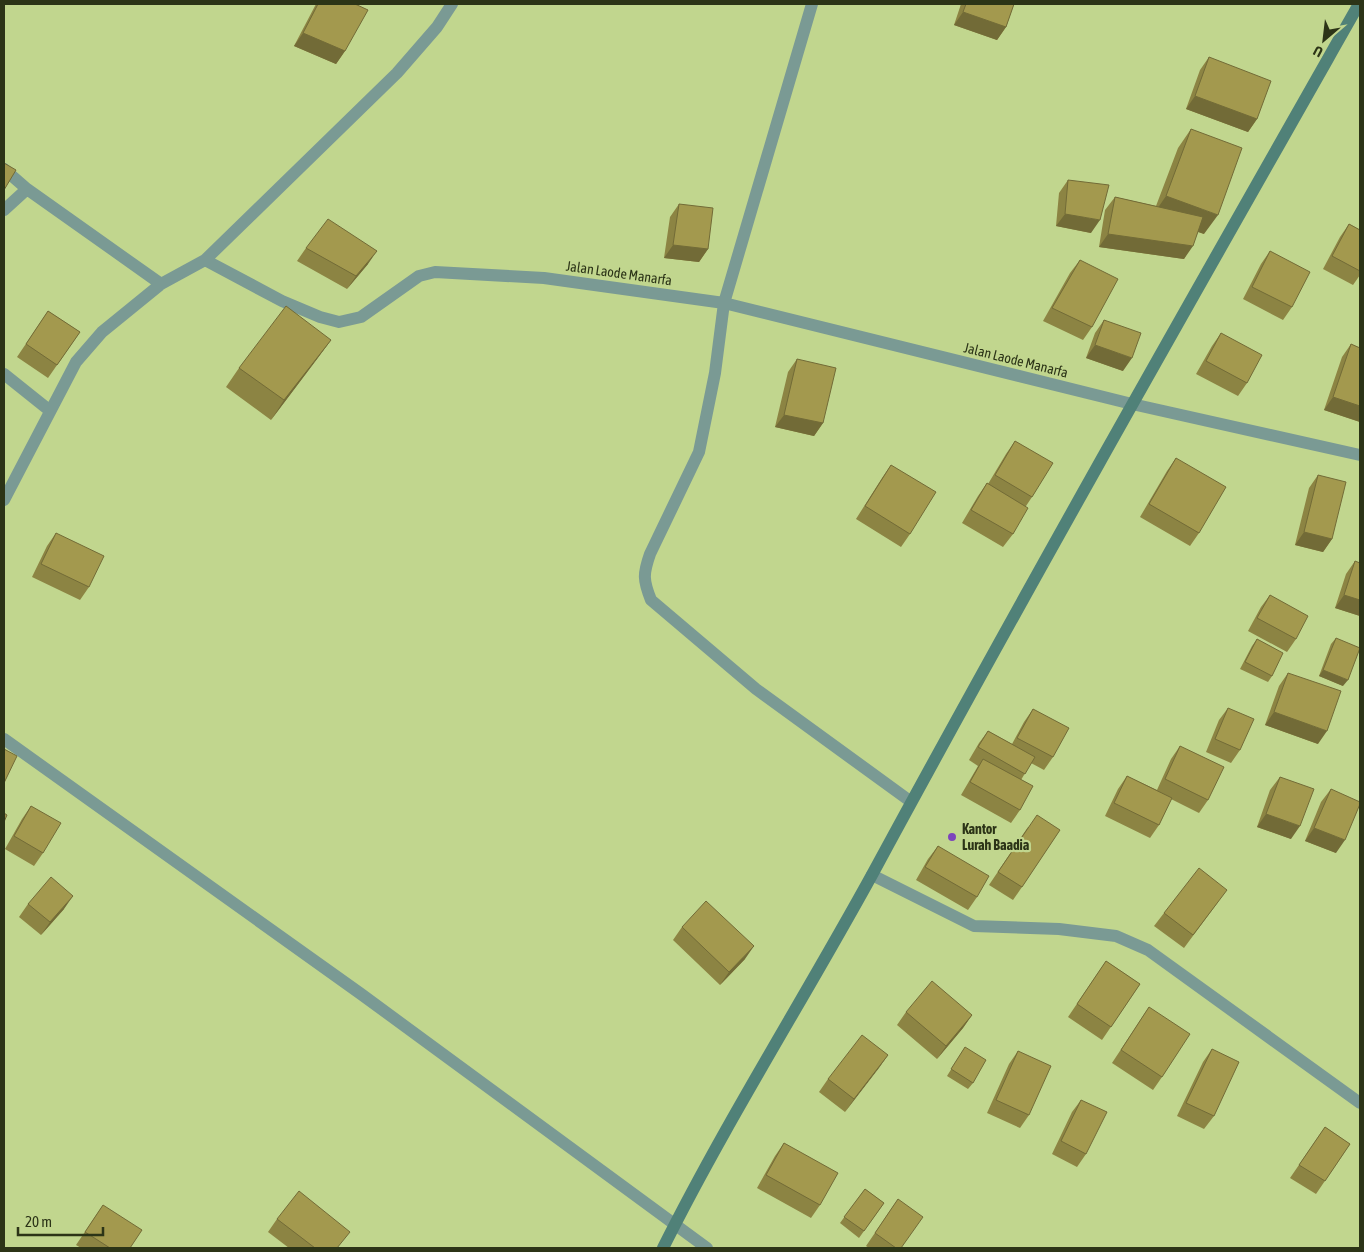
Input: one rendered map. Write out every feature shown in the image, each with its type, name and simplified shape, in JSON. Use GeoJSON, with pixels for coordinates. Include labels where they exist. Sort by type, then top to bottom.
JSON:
{"type":"FeatureCollection","features":[{"type":"Feature","properties":{"kind":"main road"},"geometry":{"type":"LineString","coordinates":[[663,1248],[692,1188],[872,875],[910,801],[1132,404],[1360,4]]}},
{"type":"Feature","properties":{"kind":"street"},"geometry":{"type":"LineString","coordinates":[[4,500],[49,410],[82,354],[102,332],[161,284],[205,260],[397,73],[437,27],[452,4]]}},
{"type":"Feature","properties":{"kind":"street"},"geometry":{"type":"LineString","coordinates":[[812,4],[724,303],[715,373],[699,452],[650,554],[644,570],[644,583],[651,600],[756,689],[910,801]]}},
{"type":"Feature","properties":{"kind":"street"},"geometry":{"type":"LineString","coordinates":[[4,169],[27,189],[161,284]]}},
{"type":"Feature","properties":{"kind":"street"},"geometry":{"type":"LineString","coordinates":[[4,210],[27,189]]}},
{"type":"Feature","properties":{"kind":"street","name":"Jalan Laode Manarfa"},"geometry":{"type":"LineString","coordinates":[[205,260],[282,301],[320,317],[339,322],[361,317],[418,276],[435,272],[544,278],[724,303],[1132,404],[1360,455]]}},
{"type":"Feature","properties":{"kind":"street"},"geometry":{"type":"LineString","coordinates":[[4,374],[49,410]]}},
{"type":"Feature","properties":{"kind":"street"},"geometry":{"type":"LineString","coordinates":[[4,739],[361,994],[707,1248]]}},
{"type":"Feature","properties":{"kind":"street"},"geometry":{"type":"LineString","coordinates":[[872,875],[974,926],[1059,929],[1116,936],[1148,950],[1360,1103]]}},
{"type":"Feature","properties":{"kind":"building"},"geometry":{"type":"Polygon","coordinates":[[[318,4],[355,4],[368,10],[345,51],[303,33],[318,4]]]}},
{"type":"Feature","properties":{"kind":"building"},"geometry":{"type":"Polygon","coordinates":[[[966,4],[1014,4],[1006,27],[963,12],[966,4]]]}},
{"type":"Feature","properties":{"kind":"building"},"geometry":{"type":"Polygon","coordinates":[[[1209,57],[1271,81],[1257,119],[1195,96],[1209,57]]]}},
{"type":"Feature","properties":{"kind":"building"},"geometry":{"type":"Polygon","coordinates":[[[1191,129],[1242,148],[1218,215],[1166,196],[1191,129]]]}},
{"type":"Feature","properties":{"kind":"building"},"geometry":{"type":"Polygon","coordinates":[[[4,163],[16,170],[4,190],[4,163]]]}},
{"type":"Feature","properties":{"kind":"building"},"geometry":{"type":"Polygon","coordinates":[[[1068,180],[1109,185],[1100,220],[1065,214],[1068,180]]]}},
{"type":"Feature","properties":{"kind":"building"},"geometry":{"type":"Polygon","coordinates":[[[1115,197],[1203,217],[1193,246],[1108,234],[1115,197]]]}},
{"type":"Feature","properties":{"kind":"building"},"geometry":{"type":"Polygon","coordinates":[[[679,204],[713,208],[708,249],[673,245],[679,204]]]}},
{"type":"Feature","properties":{"kind":"building"},"geometry":{"type":"Polygon","coordinates":[[[328,219],[377,251],[356,276],[306,248],[328,219]]]}},
{"type":"Feature","properties":{"kind":"building"},"geometry":{"type":"Polygon","coordinates":[[[1349,224],[1360,230],[1360,271],[1332,256],[1349,224]]]}},
{"type":"Feature","properties":{"kind":"building"},"geometry":{"type":"Polygon","coordinates":[[[1270,251],[1310,272],[1292,307],[1252,287],[1270,251]]]}},
{"type":"Feature","properties":{"kind":"building"},"geometry":{"type":"Polygon","coordinates":[[[1080,260],[1118,279],[1092,327],[1052,308],[1080,260]]]}},
{"type":"Feature","properties":{"kind":"building"},"geometry":{"type":"Polygon","coordinates":[[[286,306],[331,340],[284,400],[239,368],[286,306]]]}},
{"type":"Feature","properties":{"kind":"building"},"geometry":{"type":"Polygon","coordinates":[[[48,311],[80,332],[57,365],[26,344],[48,311]]]}},
{"type":"Feature","properties":{"kind":"building"},"geometry":{"type":"Polygon","coordinates":[[[1104,320],[1141,333],[1132,358],[1095,345],[1104,320]]]}},
{"type":"Feature","properties":{"kind":"building"},"geometry":{"type":"Polygon","coordinates":[[[1221,333],[1262,355],[1247,383],[1206,361],[1221,333]]]}},
{"type":"Feature","properties":{"kind":"building"},"geometry":{"type":"Polygon","coordinates":[[[1351,344],[1360,348],[1360,406],[1333,397],[1351,344]]]}},
{"type":"Feature","properties":{"kind":"building"},"geometry":{"type":"Polygon","coordinates":[[[797,359],[836,368],[823,423],[784,415],[797,359]]]}},
{"type":"Feature","properties":{"kind":"building"},"geometry":{"type":"Polygon","coordinates":[[[1015,441],[1053,463],[1032,497],[995,475],[1015,441]]]}},
{"type":"Feature","properties":{"kind":"building"},"geometry":{"type":"Polygon","coordinates":[[[1176,458],[1226,487],[1199,533],[1149,504],[1176,458]]]}},
{"type":"Feature","properties":{"kind":"building"},"geometry":{"type":"Polygon","coordinates":[[[891,465],[936,492],[910,534],[865,506],[891,465]]]}},
{"type":"Feature","properties":{"kind":"building"},"geometry":{"type":"Polygon","coordinates":[[[1318,475],[1346,482],[1332,539],[1304,532],[1318,475]]]}},
{"type":"Feature","properties":{"kind":"building"},"geometry":{"type":"Polygon","coordinates":[[[987,483],[1028,508],[1013,534],[971,510],[987,483]]]}},
{"type":"Feature","properties":{"kind":"building"},"geometry":{"type":"Polygon","coordinates":[[[56,533],[104,556],[89,587],[41,564],[56,533]]]}},
{"type":"Feature","properties":{"kind":"building"},"geometry":{"type":"Polygon","coordinates":[[[1355,561],[1360,563],[1360,600],[1344,595],[1355,561]]]}},
{"type":"Feature","properties":{"kind":"building"},"geometry":{"type":"Polygon","coordinates":[[[1270,595],[1308,616],[1296,639],[1257,618],[1270,595]]]}},
{"type":"Feature","properties":{"kind":"building"},"geometry":{"type":"Polygon","coordinates":[[[1336,638],[1360,648],[1348,680],[1323,670],[1336,638]]]}},
{"type":"Feature","properties":{"kind":"building"},"geometry":{"type":"Polygon","coordinates":[[[1257,639],[1283,653],[1272,676],[1245,662],[1257,639]]]}},
{"type":"Feature","properties":{"kind":"building"},"geometry":{"type":"Polygon","coordinates":[[[1288,673],[1341,691],[1327,731],[1274,712],[1288,673]]]}},
{"type":"Feature","properties":{"kind":"building"},"geometry":{"type":"Polygon","coordinates":[[[1228,708],[1254,719],[1240,750],[1215,739],[1228,708]]]}},
{"type":"Feature","properties":{"kind":"building"},"geometry":{"type":"Polygon","coordinates":[[[1033,709],[1069,728],[1053,757],[1017,738],[1033,709]]]}},
{"type":"Feature","properties":{"kind":"building"},"geometry":{"type":"Polygon","coordinates":[[[988,731],[1035,757],[1025,774],[978,747],[988,731]]]}},
{"type":"Feature","properties":{"kind":"building"},"geometry":{"type":"Polygon","coordinates":[[[1180,746],[1224,767],[1208,800],[1165,779],[1180,746]]]}},
{"type":"Feature","properties":{"kind":"building"},"geometry":{"type":"Polygon","coordinates":[[[4,749],[17,756],[4,783],[4,749]]]}},
{"type":"Feature","properties":{"kind":"building"},"geometry":{"type":"Polygon","coordinates":[[[983,759],[1033,786],[1020,810],[970,782],[983,759]]]}},
{"type":"Feature","properties":{"kind":"building"},"geometry":{"type":"Polygon","coordinates":[[[1127,776],[1172,798],[1159,825],[1114,803],[1127,776]]]}},
{"type":"Feature","properties":{"kind":"building"},"geometry":{"type":"Polygon","coordinates":[[[1280,777],[1314,789],[1300,826],[1266,814],[1280,777]]]}},
{"type":"Feature","properties":{"kind":"building"},"geometry":{"type":"Polygon","coordinates":[[[1331,789],[1360,802],[1345,840],[1314,828],[1331,789]]]}},
{"type":"Feature","properties":{"kind":"building"},"geometry":{"type":"Polygon","coordinates":[[[31,806],[61,823],[43,853],[14,836],[31,806]]]}},
{"type":"Feature","properties":{"kind":"building"},"geometry":{"type":"Polygon","coordinates":[[[1037,815],[1060,830],[1022,887],[998,872],[1037,815]]]}},
{"type":"Feature","properties":{"kind":"building"},"geometry":{"type":"Polygon","coordinates":[[[938,846],[989,876],[977,897],[925,867],[938,846]]]}},
{"type":"Feature","properties":{"kind":"building"},"geometry":{"type":"Polygon","coordinates":[[[1199,868],[1227,890],[1193,935],[1164,913],[1199,868]]]}},
{"type":"Feature","properties":{"kind":"building"},"geometry":{"type":"Polygon","coordinates":[[[51,877],[73,896],[50,922],[28,904],[51,877]]]}},
{"type":"Feature","properties":{"kind":"building"},"geometry":{"type":"Polygon","coordinates":[[[706,901],[754,946],[729,972],[682,927],[706,901]]]}},
{"type":"Feature","properties":{"kind":"building"},"geometry":{"type":"Polygon","coordinates":[[[1106,961],[1140,984],[1111,1027],[1077,1004],[1106,961]]]}},
{"type":"Feature","properties":{"kind":"building"},"geometry":{"type":"Polygon","coordinates":[[[932,981],[972,1015],[946,1046],[906,1012],[932,981]]]}},
{"type":"Feature","properties":{"kind":"building"},"geometry":{"type":"Polygon","coordinates":[[[1149,1007],[1190,1034],[1162,1077],[1121,1050],[1149,1007]]]}},
{"type":"Feature","properties":{"kind":"building"},"geometry":{"type":"Polygon","coordinates":[[[862,1035],[888,1055],[854,1099],[828,1079],[862,1035]]]}},
{"type":"Feature","properties":{"kind":"building"},"geometry":{"type":"Polygon","coordinates":[[[965,1047],[986,1060],[973,1083],[951,1069],[965,1047]]]}},
{"type":"Feature","properties":{"kind":"building"},"geometry":{"type":"Polygon","coordinates":[[[1212,1049],[1239,1062],[1214,1116],[1186,1103],[1212,1049]]]}},
{"type":"Feature","properties":{"kind":"building"},"geometry":{"type":"Polygon","coordinates":[[[1018,1051],[1051,1066],[1029,1115],[996,1100],[1018,1051]]]}},
{"type":"Feature","properties":{"kind":"building"},"geometry":{"type":"Polygon","coordinates":[[[1081,1100],[1107,1112],[1086,1154],[1061,1141],[1081,1100]]]}},
{"type":"Feature","properties":{"kind":"building"},"geometry":{"type":"Polygon","coordinates":[[[1325,1127],[1350,1144],[1325,1181],[1299,1165],[1325,1127]]]}},
{"type":"Feature","properties":{"kind":"building"},"geometry":{"type":"Polygon","coordinates":[[[784,1143],[838,1173],[820,1205],[766,1175],[784,1143]]]}},
{"type":"Feature","properties":{"kind":"building"},"geometry":{"type":"Polygon","coordinates":[[[865,1189],[884,1203],[864,1231],[844,1217],[865,1189]]]}},
{"type":"Feature","properties":{"kind":"building"},"geometry":{"type":"Polygon","coordinates":[[[299,1191],[350,1232],[337,1248],[315,1248],[277,1219],[299,1191]]]}},
{"type":"Feature","properties":{"kind":"building"},"geometry":{"type":"Polygon","coordinates":[[[898,1199],[923,1217],[901,1248],[896,1248],[875,1233],[898,1199]]]}},
{"type":"Feature","properties":{"kind":"building"},"geometry":{"type":"Polygon","coordinates":[[[103,1205],[142,1230],[130,1248],[110,1248],[85,1232],[103,1205]]]}},
{"type":"Feature","properties":{"kind":"place","name":"Kantor Lurah Baadia"},"geometry":{"type":"Point","coordinates":[952,837]}}]}
